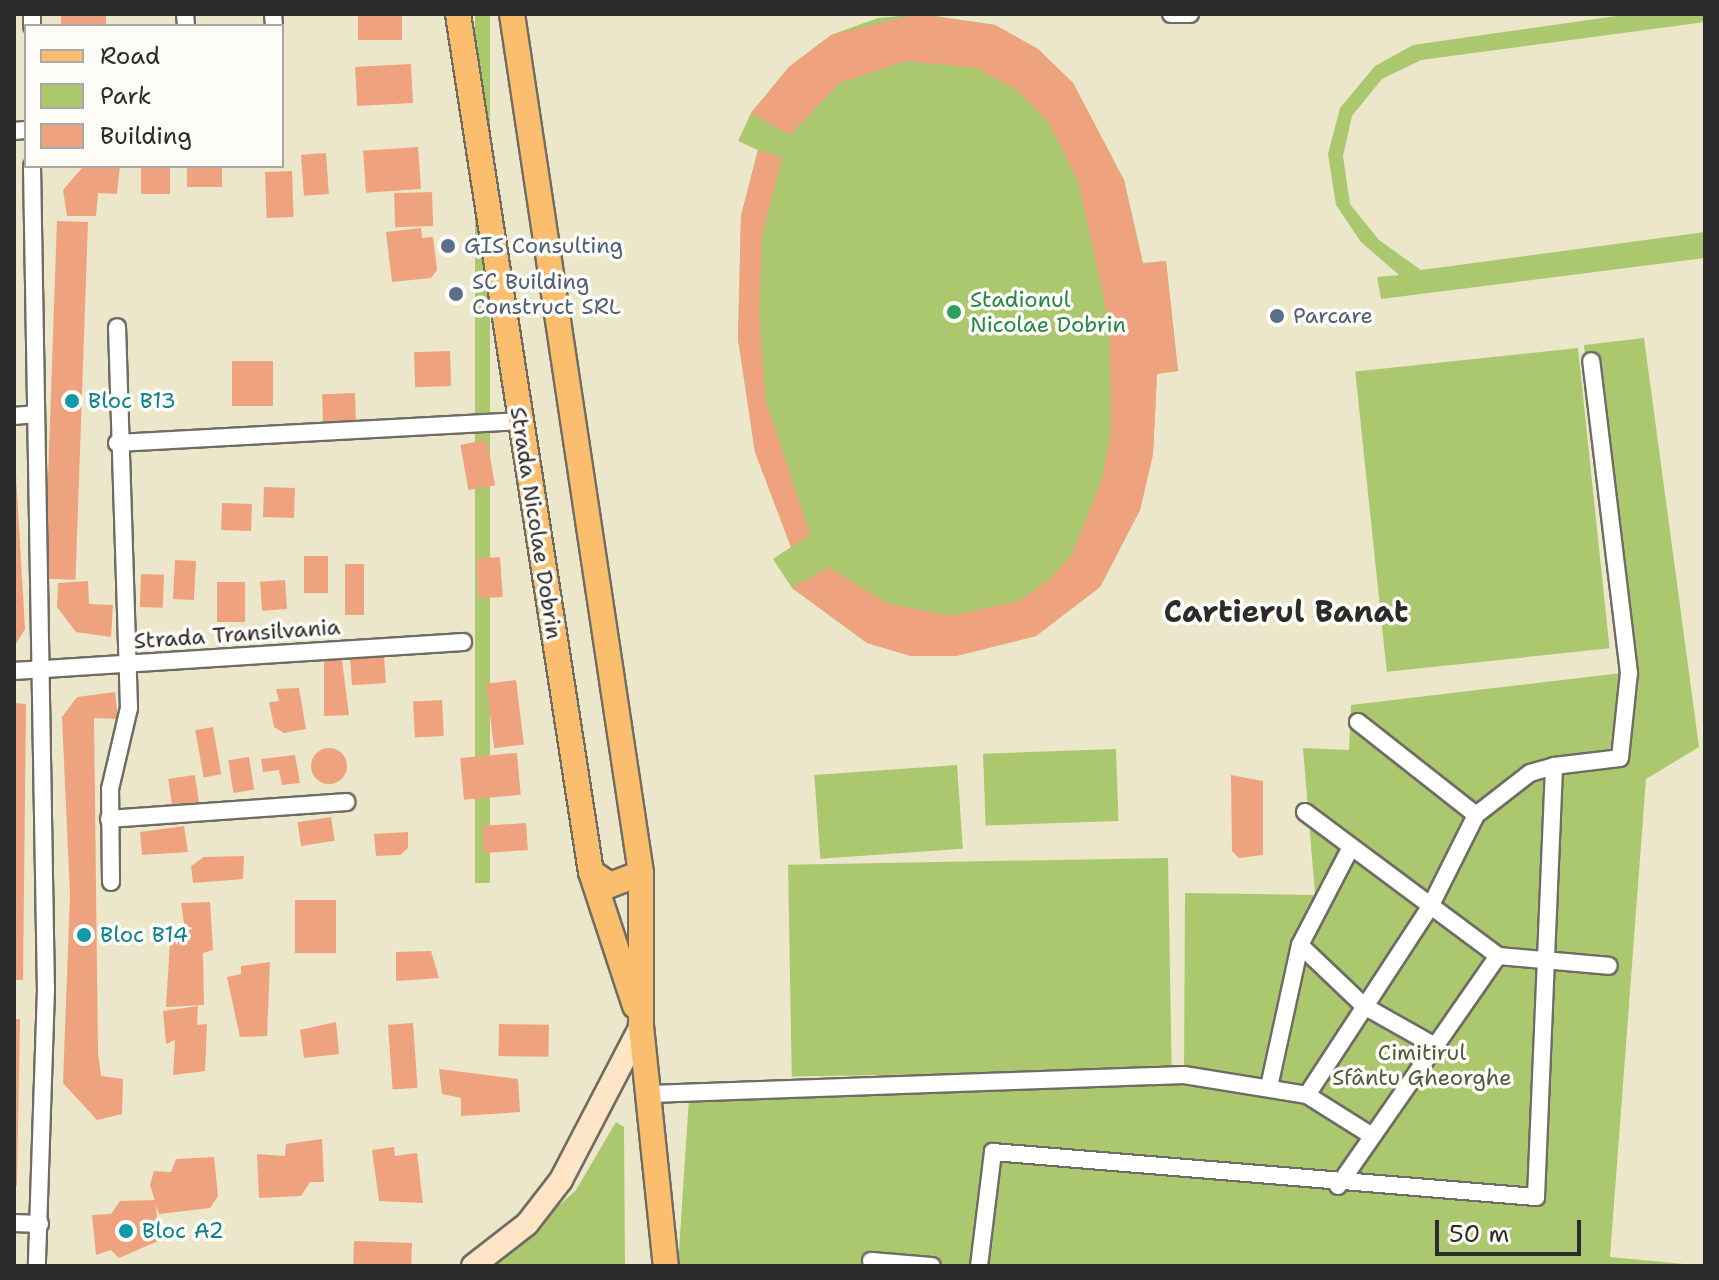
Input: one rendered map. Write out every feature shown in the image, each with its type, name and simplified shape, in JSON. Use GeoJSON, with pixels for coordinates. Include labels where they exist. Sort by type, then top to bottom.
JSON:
{"type":"FeatureCollection","features":[{"type":"Feature","properties":{"kind":"main road","name":"Strada Nicolae Dobrin"},"geometry":{"type":"LineString","coordinates":[[458,14],[591,872],[641,1026]]}},
{"type":"Feature","properties":{"kind":"main road","name":"Strada Nicolae Dobrin"},"geometry":{"type":"LineString","coordinates":[[512,14],[641,873],[641,1026],[666,1266]]}},
{"type":"Feature","properties":{"kind":"main road"},"geometry":{"type":"LineString","coordinates":[[591,872],[610,885],[641,873]]}},
{"type":"Feature","properties":{"kind":"street"},"geometry":{"type":"LineString","coordinates":[[1171,14],[1190,14]]}},
{"type":"Feature","properties":{"kind":"street"},"geometry":{"type":"LineString","coordinates":[[32,168],[46,989],[37,1266]]}},
{"type":"Feature","properties":{"kind":"street"},"geometry":{"type":"LineString","coordinates":[[111,882],[109,819],[129,708],[124,663],[117,443],[117,327]]}},
{"type":"Feature","properties":{"kind":"street"},"geometry":{"type":"LineString","coordinates":[[1307,1095],[1430,907],[1476,815],[1530,773],[1554,766],[1612,762],[1623,748],[1629,673],[1591,361]]}},
{"type":"Feature","properties":{"kind":"street"},"geometry":{"type":"LineString","coordinates":[[14,416],[36,414]]}},
{"type":"Feature","properties":{"kind":"street"},"geometry":{"type":"LineString","coordinates":[[117,443],[520,421]]}},
{"type":"Feature","properties":{"kind":"street","name":"Strada Transilvania"},"geometry":{"type":"LineString","coordinates":[[14,671],[463,642]]}},
{"type":"Feature","properties":{"kind":"street"},"geometry":{"type":"LineString","coordinates":[[1358,722],[1476,815]]}},
{"type":"Feature","properties":{"kind":"street"},"geometry":{"type":"LineString","coordinates":[[979,1266],[993,1152],[1338,1186],[1536,1197],[1554,766]]}},
{"type":"Feature","properties":{"kind":"street"},"geometry":{"type":"LineString","coordinates":[[109,819],[346,802]]}},
{"type":"Feature","properties":{"kind":"street"},"geometry":{"type":"LineString","coordinates":[[1305,812],[1350,849],[1498,956],[1546,963],[1609,966]]}},
{"type":"Feature","properties":{"kind":"street"},"geometry":{"type":"LineString","coordinates":[[1269,1087],[1300,945],[1350,849]]}},
{"type":"Feature","properties":{"kind":"street"},"geometry":{"type":"LineString","coordinates":[[1300,945],[1364,1006],[1435,1046]]}},
{"type":"Feature","properties":{"kind":"street"},"geometry":{"type":"LineString","coordinates":[[1338,1186],[1498,956]]}},
{"type":"Feature","properties":{"kind":"street"},"geometry":{"type":"LineString","coordinates":[[473,1266],[527,1224],[561,1180],[641,1026]]}},
{"type":"Feature","properties":{"kind":"street"},"geometry":{"type":"LineString","coordinates":[[650,1094],[1119,1075],[1269,1087],[1307,1095],[1372,1136]]}},
{"type":"Feature","properties":{"kind":"street"},"geometry":{"type":"LineString","coordinates":[[14,1223],[40,1224]]}},
{"type":"Feature","properties":{"kind":"street"},"geometry":{"type":"LineString","coordinates":[[871,1261],[932,1266]]}},
{"type":"Feature","properties":{"kind":"green space"},"geometry":{"type":"Polygon","coordinates":[[[475,14],[490,14],[490,883],[475,883],[475,14]]]}},
{"type":"Feature","properties":{"kind":"green space","name":"Stadionul Nicolae Dobrin"},"geometry":{"type":"Polygon","coordinates":[[[922,14],[995,25],[1038,49],[1073,83],[1124,180],[1143,263],[1166,261],[1178,371],[1157,374],[1153,454],[1140,510],[1100,587],[1036,636],[956,656],[911,656],[867,643],[792,588],[773,559],[791,547],[755,452],[738,339],[741,216],[758,150],[738,141],[751,113],[789,67],[831,35],[878,18],[922,14]]]}},
{"type":"Feature","properties":{"kind":"green space"},"geometry":{"type":"Polygon","coordinates":[[[1630,14],[1705,14],[1705,22],[1421,60],[1382,79],[1352,116],[1343,156],[1350,204],[1379,240],[1421,270],[1705,232],[1705,258],[1381,299],[1377,277],[1399,275],[1361,242],[1336,205],[1328,154],[1340,108],[1375,66],[1413,45],[1630,14]]]}},
{"type":"Feature","properties":{"kind":"green space","name":"Cimitirul Sfântu Gheorghe"},"geometry":{"type":"Polygon","coordinates":[[[1644,338],[1699,747],[1646,779],[1610,1257],[1705,1266],[678,1266],[689,1098],[1184,1072],[1185,893],[1315,895],[1303,748],[1349,750],[1351,705],[1622,673],[1584,345],[1644,338]]]}},
{"type":"Feature","properties":{"kind":"green space"},"geometry":{"type":"Polygon","coordinates":[[[1578,348],[1610,648],[1387,672],[1355,371],[1578,348]]]}},
{"type":"Feature","properties":{"kind":"green space"},"geometry":{"type":"Polygon","coordinates":[[[1116,749],[1119,821],[986,826],[983,754],[1116,749]]]}},
{"type":"Feature","properties":{"kind":"green space"},"geometry":{"type":"Polygon","coordinates":[[[957,765],[963,849],[820,859],[814,775],[957,765]]]}},
{"type":"Feature","properties":{"kind":"green space"},"geometry":{"type":"Polygon","coordinates":[[[1168,858],[1172,1070],[792,1077],[788,865],[1168,858]]]}},
{"type":"Feature","properties":{"kind":"green space"},"geometry":{"type":"Polygon","coordinates":[[[616,1122],[624,1127],[625,1266],[491,1266],[576,1190],[616,1122]]]}},
{"type":"Feature","properties":{"kind":"building"},"geometry":{"type":"Polygon","coordinates":[[[61,14],[106,14],[106,24],[61,24],[61,14]]]}},
{"type":"Feature","properties":{"kind":"building"},"geometry":{"type":"Polygon","coordinates":[[[358,14],[402,14],[402,40],[358,40],[358,14]]]}},
{"type":"Feature","properties":{"kind":"building"},"geometry":{"type":"Polygon","coordinates":[[[918,14],[995,25],[1038,49],[1073,83],[1124,180],[1143,264],[1166,261],[1178,371],[1157,373],[1153,454],[1140,510],[1100,587],[1036,636],[956,656],[911,656],[867,643],[792,588],[829,567],[886,603],[951,616],[1018,601],[1050,579],[1072,554],[1102,479],[1111,433],[1110,327],[1078,181],[1048,122],[1017,90],[976,68],[906,61],[839,83],[790,135],[751,113],[789,67],[831,35],[918,14]]]}},
{"type":"Feature","properties":{"kind":"building"},"geometry":{"type":"Polygon","coordinates":[[[411,64],[413,103],[357,106],[355,67],[411,64]]]}},
{"type":"Feature","properties":{"kind":"building"},"geometry":{"type":"Polygon","coordinates":[[[418,147],[421,189],[366,193],[363,151],[418,147]]]}},
{"type":"Feature","properties":{"kind":"building"},"geometry":{"type":"Polygon","coordinates":[[[758,150],[782,158],[762,236],[759,307],[765,398],[810,535],[791,547],[755,452],[738,339],[741,216],[758,150]]]}},
{"type":"Feature","properties":{"kind":"building"},"geometry":{"type":"Polygon","coordinates":[[[326,153],[329,194],[304,196],[301,155],[326,153]]]}},
{"type":"Feature","properties":{"kind":"building"},"geometry":{"type":"Polygon","coordinates":[[[82,168],[120,168],[117,194],[98,193],[96,216],[67,216],[63,190],[82,168]]]}},
{"type":"Feature","properties":{"kind":"building"},"geometry":{"type":"Polygon","coordinates":[[[141,168],[170,168],[170,194],[141,194],[141,168]]]}},
{"type":"Feature","properties":{"kind":"building"},"geometry":{"type":"Polygon","coordinates":[[[187,168],[222,168],[222,187],[187,187],[187,168]]]}},
{"type":"Feature","properties":{"kind":"building"},"geometry":{"type":"Polygon","coordinates":[[[292,171],[294,217],[267,218],[265,172],[292,171]]]}},
{"type":"Feature","properties":{"kind":"building"},"geometry":{"type":"Polygon","coordinates":[[[432,192],[433,226],[395,227],[394,193],[432,192]]]}},
{"type":"Feature","properties":{"kind":"building","name":"Bloc B13"},"geometry":{"type":"Polygon","coordinates":[[[57,221],[88,222],[75,580],[45,579],[57,221]]]}},
{"type":"Feature","properties":{"kind":"building"},"geometry":{"type":"Polygon","coordinates":[[[421,228],[422,238],[433,237],[437,270],[431,278],[392,282],[386,232],[421,228]]]}},
{"type":"Feature","properties":{"kind":"building"},"geometry":{"type":"Polygon","coordinates":[[[450,351],[451,386],[415,387],[414,352],[450,351]]]}},
{"type":"Feature","properties":{"kind":"building"},"geometry":{"type":"Polygon","coordinates":[[[232,361],[273,361],[273,406],[232,406],[232,361]]]}},
{"type":"Feature","properties":{"kind":"building"},"geometry":{"type":"Polygon","coordinates":[[[355,393],[356,423],[323,424],[322,394],[355,393]]]}},
{"type":"Feature","properties":{"kind":"building"},"geometry":{"type":"Polygon","coordinates":[[[487,440],[495,485],[468,490],[460,445],[487,440]]]}},
{"type":"Feature","properties":{"kind":"building"},"geometry":{"type":"Polygon","coordinates":[[[14,441],[25,629],[14,647],[14,441]]]}},
{"type":"Feature","properties":{"kind":"building"},"geometry":{"type":"Polygon","coordinates":[[[264,487],[295,488],[294,518],[263,517],[264,487]]]}},
{"type":"Feature","properties":{"kind":"building"},"geometry":{"type":"Polygon","coordinates":[[[222,503],[252,504],[251,531],[221,530],[222,503]]]}},
{"type":"Feature","properties":{"kind":"building"},"geometry":{"type":"Polygon","coordinates":[[[304,556],[328,556],[328,593],[304,593],[304,556]]]}},
{"type":"Feature","properties":{"kind":"building"},"geometry":{"type":"Polygon","coordinates":[[[500,557],[503,597],[479,599],[476,559],[500,557]]]}},
{"type":"Feature","properties":{"kind":"building"},"geometry":{"type":"Polygon","coordinates":[[[175,560],[196,561],[194,600],[173,599],[175,560]]]}},
{"type":"Feature","properties":{"kind":"building"},"geometry":{"type":"Polygon","coordinates":[[[345,564],[364,564],[364,615],[345,615],[345,564]]]}},
{"type":"Feature","properties":{"kind":"building"},"geometry":{"type":"Polygon","coordinates":[[[141,574],[164,575],[163,608],[140,607],[141,574]]]}},
{"type":"Feature","properties":{"kind":"building"},"geometry":{"type":"Polygon","coordinates":[[[285,580],[287,609],[262,611],[260,582],[285,580]]]}},
{"type":"Feature","properties":{"kind":"building"},"geometry":{"type":"Polygon","coordinates":[[[88,581],[89,604],[113,605],[111,637],[76,632],[57,607],[58,583],[88,581]]]}},
{"type":"Feature","properties":{"kind":"building"},"geometry":{"type":"Polygon","coordinates":[[[217,582],[245,582],[245,622],[217,622],[217,582]]]}},
{"type":"Feature","properties":{"kind":"building"},"geometry":{"type":"Polygon","coordinates":[[[384,656],[386,683],[352,685],[350,658],[384,656]]]}},
{"type":"Feature","properties":{"kind":"building"},"geometry":{"type":"Polygon","coordinates":[[[324,660],[342,660],[349,715],[324,716],[324,660]]]}},
{"type":"Feature","properties":{"kind":"building"},"geometry":{"type":"Polygon","coordinates":[[[516,680],[524,745],[494,748],[486,684],[516,680]]]}},
{"type":"Feature","properties":{"kind":"building"},"geometry":{"type":"Polygon","coordinates":[[[299,688],[306,729],[284,733],[274,727],[269,702],[279,701],[276,689],[299,688]]]}},
{"type":"Feature","properties":{"kind":"building","name":"Bloc B14"},"geometry":{"type":"Polygon","coordinates":[[[115,692],[118,719],[94,718],[98,1053],[101,1076],[123,1079],[122,1114],[97,1120],[63,1083],[70,895],[62,717],[77,697],[115,692]]]}},
{"type":"Feature","properties":{"kind":"building"},"geometry":{"type":"Polygon","coordinates":[[[442,700],[444,736],[415,737],[413,702],[442,700]]]}},
{"type":"Feature","properties":{"kind":"building"},"geometry":{"type":"Polygon","coordinates":[[[14,703],[26,704],[23,980],[14,980],[14,703]]]}},
{"type":"Feature","properties":{"kind":"building"},"geometry":{"type":"Polygon","coordinates":[[[213,727],[221,774],[204,777],[195,730],[213,727]]]}},
{"type":"Feature","properties":{"kind":"building"},"geometry":{"type":"Polygon","coordinates":[[[329,748],[342,753],[347,766],[342,779],[329,784],[316,779],[311,766],[316,753],[329,748]]]}},
{"type":"Feature","properties":{"kind":"building"},"geometry":{"type":"Polygon","coordinates":[[[517,753],[521,795],[464,800],[460,758],[517,753]]]}},
{"type":"Feature","properties":{"kind":"building"},"geometry":{"type":"Polygon","coordinates":[[[295,755],[300,783],[282,785],[279,770],[263,772],[261,759],[295,755]]]}},
{"type":"Feature","properties":{"kind":"building"},"geometry":{"type":"Polygon","coordinates":[[[249,757],[254,790],[233,793],[228,760],[249,757]]]}},
{"type":"Feature","properties":{"kind":"building"},"geometry":{"type":"Polygon","coordinates":[[[195,775],[199,802],[172,805],[168,779],[195,775]]]}},
{"type":"Feature","properties":{"kind":"building"},"geometry":{"type":"Polygon","coordinates":[[[1231,775],[1263,781],[1263,855],[1239,858],[1232,851],[1231,775]]]}},
{"type":"Feature","properties":{"kind":"building"},"geometry":{"type":"Polygon","coordinates":[[[331,817],[335,841],[301,846],[297,822],[331,817]]]}},
{"type":"Feature","properties":{"kind":"building"},"geometry":{"type":"Polygon","coordinates":[[[526,823],[528,850],[484,853],[482,826],[526,823]]]}},
{"type":"Feature","properties":{"kind":"building"},"geometry":{"type":"Polygon","coordinates":[[[184,826],[188,852],[142,855],[140,832],[184,826]]]}},
{"type":"Feature","properties":{"kind":"building"},"geometry":{"type":"Polygon","coordinates":[[[408,832],[408,848],[400,855],[376,856],[374,834],[408,832]]]}},
{"type":"Feature","properties":{"kind":"building"},"geometry":{"type":"Polygon","coordinates":[[[244,856],[243,879],[193,883],[191,866],[204,857],[244,856]]]}},
{"type":"Feature","properties":{"kind":"building"},"geometry":{"type":"Polygon","coordinates":[[[295,900],[336,900],[336,953],[295,953],[295,900]]]}},
{"type":"Feature","properties":{"kind":"building"},"geometry":{"type":"Polygon","coordinates":[[[210,902],[213,950],[203,953],[204,1005],[166,1007],[170,942],[186,936],[181,903],[210,902]]]}},
{"type":"Feature","properties":{"kind":"building"},"geometry":{"type":"Polygon","coordinates":[[[431,951],[439,978],[396,981],[396,952],[431,951]]]}},
{"type":"Feature","properties":{"kind":"building"},"geometry":{"type":"Polygon","coordinates":[[[270,962],[267,1036],[240,1037],[227,977],[241,974],[241,966],[270,962]]]}},
{"type":"Feature","properties":{"kind":"building"},"geometry":{"type":"Polygon","coordinates":[[[198,1006],[197,1025],[207,1024],[205,1071],[173,1075],[175,1040],[166,1044],[163,1011],[198,1006]]]}},
{"type":"Feature","properties":{"kind":"building"},"geometry":{"type":"Polygon","coordinates":[[[14,1019],[20,1019],[17,1186],[14,1186],[14,1019]]]}},
{"type":"Feature","properties":{"kind":"building"},"geometry":{"type":"Polygon","coordinates":[[[336,1022],[339,1054],[304,1058],[300,1030],[336,1022]]]}},
{"type":"Feature","properties":{"kind":"building"},"geometry":{"type":"Polygon","coordinates":[[[413,1023],[418,1088],[393,1090],[388,1025],[413,1023]]]}},
{"type":"Feature","properties":{"kind":"building"},"geometry":{"type":"Polygon","coordinates":[[[499,1024],[549,1025],[548,1057],[498,1056],[499,1024]]]}},
{"type":"Feature","properties":{"kind":"building"},"geometry":{"type":"Polygon","coordinates":[[[439,1069],[518,1079],[520,1112],[461,1116],[461,1098],[442,1094],[439,1069]]]}},
{"type":"Feature","properties":{"kind":"building"},"geometry":{"type":"Polygon","coordinates":[[[322,1139],[324,1182],[310,1182],[301,1196],[259,1198],[257,1154],[285,1156],[286,1144],[322,1139]]]}},
{"type":"Feature","properties":{"kind":"building"},"geometry":{"type":"Polygon","coordinates":[[[394,1147],[395,1156],[417,1153],[423,1203],[379,1201],[372,1150],[394,1147]]]}},
{"type":"Feature","properties":{"kind":"building","name":"Bloc A2"},"geometry":{"type":"Polygon","coordinates":[[[214,1157],[218,1196],[210,1208],[159,1214],[150,1185],[154,1171],[171,1172],[176,1159],[214,1157]]]}},
{"type":"Feature","properties":{"kind":"building","name":"Bloc A2"},"geometry":{"type":"Polygon","coordinates":[[[156,1200],[158,1241],[119,1258],[111,1250],[96,1255],[92,1215],[111,1214],[120,1201],[156,1200]]]}},
{"type":"Feature","properties":{"kind":"building"},"geometry":{"type":"Polygon","coordinates":[[[354,1241],[412,1243],[411,1266],[353,1264],[354,1241]]]}},
{"type":"Feature","properties":{"kind":"place","name":"GIS Consulting"},"geometry":{"type":"Point","coordinates":[448,246]}},
{"type":"Feature","properties":{"kind":"place","name":"SC Building Construct SRL"},"geometry":{"type":"Point","coordinates":[456,294]}},
{"type":"Feature","properties":{"kind":"place","name":"Stadionul Nicolae Dobrin"},"geometry":{"type":"Point","coordinates":[954,312]}},
{"type":"Feature","properties":{"kind":"place","name":"Parcare"},"geometry":{"type":"Point","coordinates":[1277,316]}},
{"type":"Feature","properties":{"kind":"place","name":"Bloc B13"},"geometry":{"type":"Point","coordinates":[72,401]}},
{"type":"Feature","properties":{"kind":"place","name":"Bloc B14"},"geometry":{"type":"Point","coordinates":[84,935]}},
{"type":"Feature","properties":{"kind":"place","name":"Bloc A2"},"geometry":{"type":"Point","coordinates":[126,1231]}},
{"type":"Feature","properties":{"kind":"district","name":"Cartierul Banat"},"geometry":{"type":"Point","coordinates":[1286,612]}}]}
